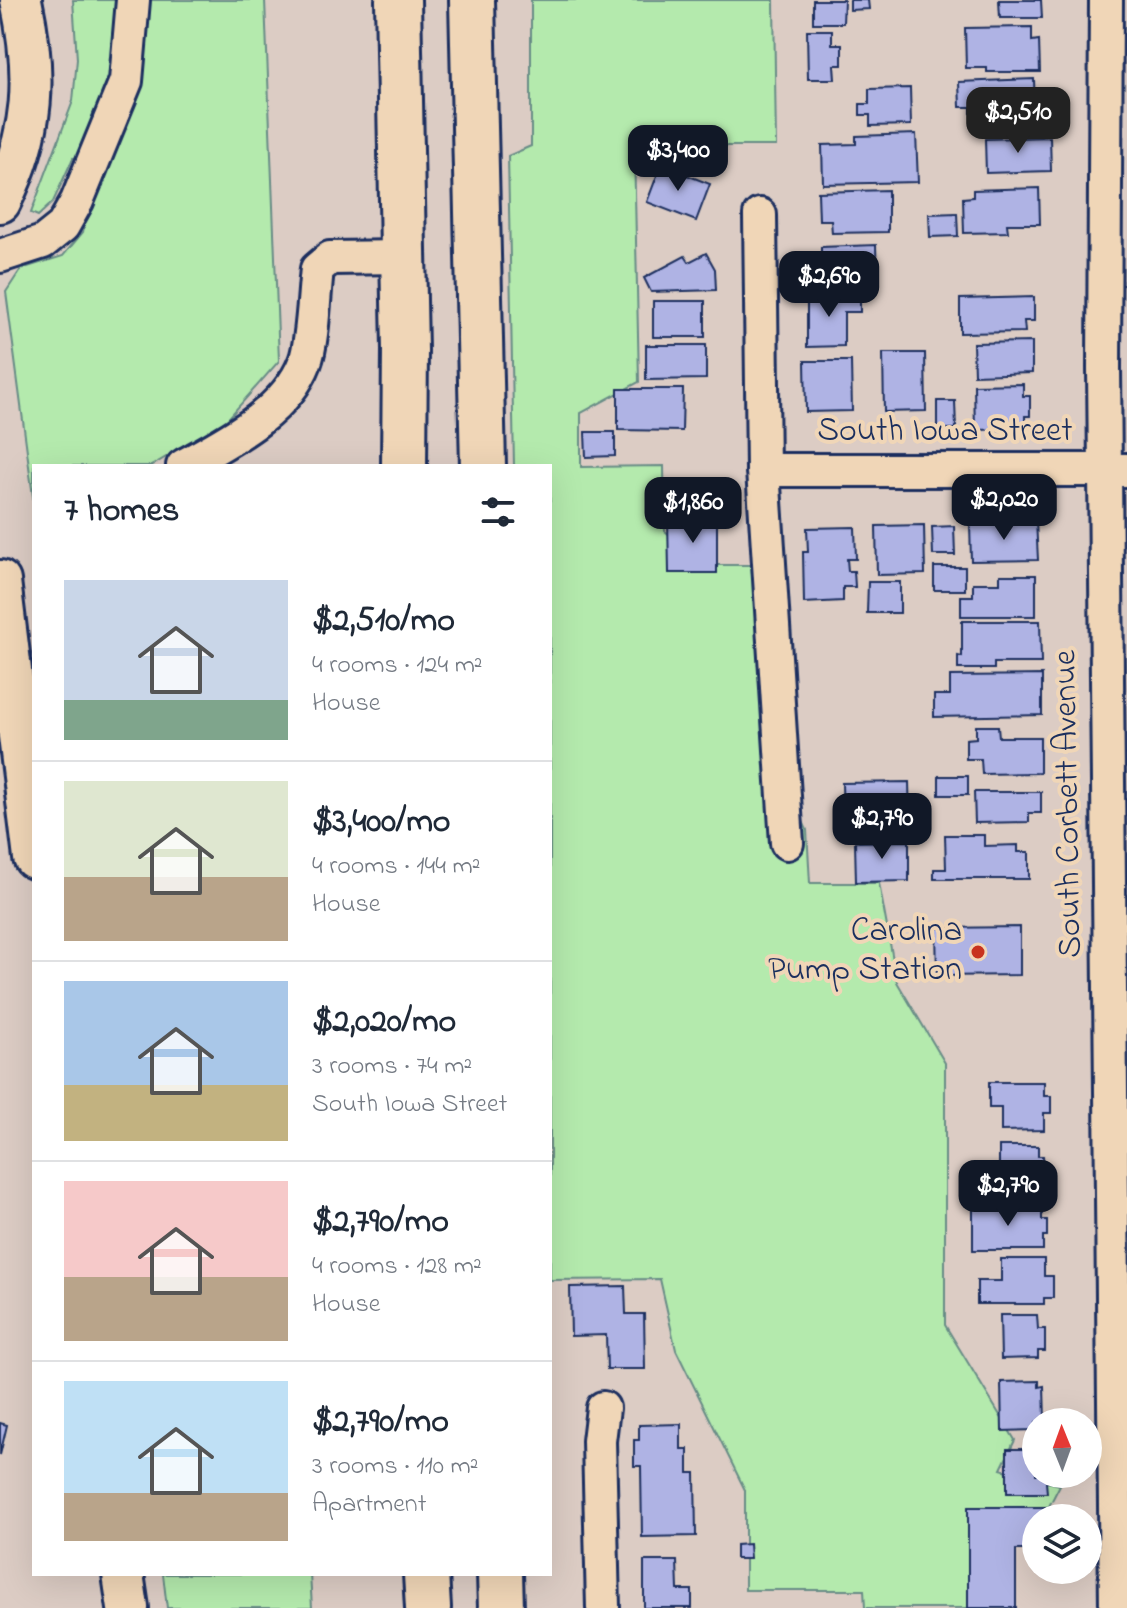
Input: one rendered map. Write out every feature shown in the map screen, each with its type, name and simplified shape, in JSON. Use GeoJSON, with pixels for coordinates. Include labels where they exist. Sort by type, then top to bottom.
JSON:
{"type":"FeatureCollection","features":[{"type":"Feature","properties":{"kind":"highway"},"geometry":{"type":"LineString","coordinates":[[398,0],[404,464]]}},
{"type":"Feature","properties":{"kind":"highway"},"geometry":{"type":"LineString","coordinates":[[472,0],[483,464]]}},
{"type":"Feature","properties":{"kind":"highway"},"geometry":{"type":"LineString","coordinates":[[426,1576],[428,1608]]}},
{"type":"Feature","properties":{"kind":"highway"},"geometry":{"type":"LineString","coordinates":[[500,1576],[501,1608]]}},
{"type":"Feature","properties":{"kind":"main road"},"geometry":{"type":"LineString","coordinates":[[0,202],[18,161],[31,107],[32,82],[24,15]]}},
{"type":"Feature","properties":{"kind":"main road"},"geometry":{"type":"LineString","coordinates":[[0,581],[32,840]]}},
{"type":"Feature","properties":{"kind":"main road"},"geometry":{"type":"LineString","coordinates":[[123,1576],[128,1608]]}},
{"type":"Feature","properties":{"kind":"street"},"geometry":{"type":"LineString","coordinates":[[0,256],[43,242],[63,226],[77,201],[126,81],[133,0]]}},
{"type":"Feature","properties":{"kind":"street","name":"South Corbett Avenue"},"geometry":{"type":"LineString","coordinates":[[1106,0],[1116,470],[1121,1374],[1116,1608]]}},
{"type":"Feature","properties":{"kind":"street"},"geometry":{"type":"LineString","coordinates":[[760,215],[763,470],[787,843]]}},
{"type":"Feature","properties":{"kind":"street"},"geometry":{"type":"LineString","coordinates":[[186,464],[272,409],[292,387],[306,360],[317,269],[330,258],[403,257]]}},
{"type":"Feature","properties":{"kind":"street","name":"South Iowa Street"},"geometry":{"type":"LineString","coordinates":[[763,470],[1116,470]]}},
{"type":"Feature","properties":{"kind":"street"},"geometry":{"type":"LineString","coordinates":[[603,1408],[599,1441],[603,1608]]}},
{"type":"Feature","properties":{"kind":"green space"},"geometry":{"type":"Polygon","coordinates":[[[73,0],[265,0],[279,361],[225,422],[154,464],[32,464],[32,489],[6,292],[21,269],[63,256],[83,232],[97,163],[73,158],[53,202],[38,216],[31,213],[73,101],[77,59],[73,0]]]}},
{"type":"Feature","properties":{"kind":"green space"},"geometry":{"type":"Polygon","coordinates":[[[531,0],[774,0],[776,146],[634,146],[639,382],[581,413],[581,467],[664,466],[665,531],[704,565],[756,565],[763,735],[807,830],[810,883],[879,883],[897,982],[945,1063],[945,1325],[1015,1440],[1001,1469],[1022,1475],[1022,1488],[1058,1488],[1050,1504],[1022,1504],[1022,1525],[981,1543],[994,1608],[865,1608],[864,1590],[745,1590],[745,1490],[676,1350],[660,1279],[552,1280],[552,464],[514,464],[508,156],[531,146],[531,0]]]}},
{"type":"Feature","properties":{"kind":"green space"},"geometry":{"type":"Polygon","coordinates":[[[163,1576],[310,1576],[312,1608],[167,1608],[163,1576]]]}},
{"type":"Feature","properties":{"kind":"building"},"geometry":{"type":"Polygon","coordinates":[[[813,0],[844,0],[843,23],[813,23],[813,0]]]}},
{"type":"Feature","properties":{"kind":"building"},"geometry":{"type":"Polygon","coordinates":[[[850,0],[868,0],[869,9],[850,10],[850,0]]]}},
{"type":"Feature","properties":{"kind":"building"},"geometry":{"type":"Polygon","coordinates":[[[999,0],[1041,0],[1042,18],[1000,18],[999,0]]]}},
{"type":"Feature","properties":{"kind":"building"},"geometry":{"type":"Polygon","coordinates":[[[1032,27],[1032,41],[1039,40],[1040,72],[987,72],[987,68],[966,68],[965,28],[1032,27]]]}},
{"type":"Feature","properties":{"kind":"building"},"geometry":{"type":"Polygon","coordinates":[[[807,30],[832,30],[832,44],[842,44],[842,65],[834,65],[835,79],[808,79],[807,30]]]}},
{"type":"Feature","properties":{"kind":"building"},"geometry":{"type":"Polygon","coordinates":[[[1034,79],[1035,111],[971,113],[971,107],[960,107],[959,82],[1034,79]]]}},
{"type":"Feature","properties":{"kind":"building"},"geometry":{"type":"Polygon","coordinates":[[[910,88],[911,125],[870,126],[870,115],[860,115],[860,104],[869,104],[869,89],[910,88]]]}},
{"type":"Feature","properties":{"kind":"building"},"geometry":{"type":"Polygon","coordinates":[[[916,134],[918,182],[823,184],[822,145],[856,144],[856,136],[916,134]]]}},
{"type":"Feature","properties":{"kind":"building"},"geometry":{"type":"Polygon","coordinates":[[[1050,137],[1051,171],[986,173],[985,139],[1050,137]]]}},
{"type":"Feature","properties":{"kind":"building"},"geometry":{"type":"Polygon","coordinates":[[[661,165],[710,184],[696,221],[647,202],[661,165]]]}},
{"type":"Feature","properties":{"kind":"building"},"geometry":{"type":"Polygon","coordinates":[[[1039,188],[1040,224],[1007,224],[1008,232],[964,233],[963,198],[973,197],[973,190],[1039,188]]]}},
{"type":"Feature","properties":{"kind":"building"},"geometry":{"type":"Polygon","coordinates":[[[888,190],[888,232],[832,233],[831,220],[819,220],[818,192],[888,190]]]}},
{"type":"Feature","properties":{"kind":"building"},"geometry":{"type":"Polygon","coordinates":[[[957,213],[958,236],[930,237],[929,214],[957,213]]]}},
{"type":"Feature","properties":{"kind":"building"},"geometry":{"type":"Polygon","coordinates":[[[876,245],[877,279],[836,280],[836,288],[813,289],[813,282],[806,282],[805,263],[821,262],[821,247],[876,245]]]}},
{"type":"Feature","properties":{"kind":"building"},"geometry":{"type":"Polygon","coordinates":[[[706,253],[715,269],[716,290],[651,292],[644,278],[685,256],[689,262],[706,253]]]}},
{"type":"Feature","properties":{"kind":"building"},"geometry":{"type":"Polygon","coordinates":[[[807,295],[860,295],[860,312],[844,312],[844,346],[807,347],[807,295]]]}},
{"type":"Feature","properties":{"kind":"building"},"geometry":{"type":"Polygon","coordinates":[[[1034,297],[1034,321],[1024,321],[1025,332],[960,333],[960,299],[1034,297]]]}},
{"type":"Feature","properties":{"kind":"building"},"geometry":{"type":"Polygon","coordinates":[[[653,301],[705,301],[705,337],[653,337],[653,301]]]}},
{"type":"Feature","properties":{"kind":"building"},"geometry":{"type":"Polygon","coordinates":[[[1032,342],[1032,373],[974,375],[973,343],[1032,342]]]}},
{"type":"Feature","properties":{"kind":"building"},"geometry":{"type":"Polygon","coordinates":[[[646,345],[706,345],[706,379],[646,380],[646,345]]]}},
{"type":"Feature","properties":{"kind":"building"},"geometry":{"type":"Polygon","coordinates":[[[883,353],[925,353],[926,411],[884,412],[883,353]]]}},
{"type":"Feature","properties":{"kind":"building"},"geometry":{"type":"Polygon","coordinates":[[[805,361],[851,361],[852,411],[806,412],[805,361]]]}},
{"type":"Feature","properties":{"kind":"building"},"geometry":{"type":"Polygon","coordinates":[[[1023,384],[1023,396],[1030,396],[1030,416],[1025,416],[1025,429],[975,430],[974,385],[1023,384]]]}},
{"type":"Feature","properties":{"kind":"building"},"geometry":{"type":"Polygon","coordinates":[[[618,389],[683,389],[682,431],[618,430],[618,389]]]}},
{"type":"Feature","properties":{"kind":"building"},"geometry":{"type":"Polygon","coordinates":[[[937,401],[955,401],[956,429],[937,429],[937,401]]]}},
{"type":"Feature","properties":{"kind":"building"},"geometry":{"type":"Polygon","coordinates":[[[585,432],[615,432],[615,456],[586,457],[585,432]]]}},
{"type":"Feature","properties":{"kind":"building"},"geometry":{"type":"Polygon","coordinates":[[[717,517],[717,573],[669,573],[668,518],[717,517]]]}},
{"type":"Feature","properties":{"kind":"building"},"geometry":{"type":"Polygon","coordinates":[[[1036,521],[1038,560],[971,561],[970,524],[1036,521]]]}},
{"type":"Feature","properties":{"kind":"building"},"geometry":{"type":"Polygon","coordinates":[[[924,525],[925,574],[877,575],[876,526],[924,525]]]}},
{"type":"Feature","properties":{"kind":"building"},"geometry":{"type":"Polygon","coordinates":[[[954,526],[955,555],[933,555],[932,527],[954,526]]]}},
{"type":"Feature","properties":{"kind":"building"},"geometry":{"type":"Polygon","coordinates":[[[855,527],[856,559],[847,559],[848,571],[854,571],[855,587],[843,587],[843,601],[804,603],[803,552],[808,552],[807,528],[855,527]]]}},
{"type":"Feature","properties":{"kind":"building"},"geometry":{"type":"Polygon","coordinates":[[[934,567],[965,567],[965,590],[934,590],[934,567]]]}},
{"type":"Feature","properties":{"kind":"building"},"geometry":{"type":"Polygon","coordinates":[[[1000,575],[1036,575],[1036,616],[961,616],[961,596],[973,596],[973,583],[1000,583],[1000,575]]]}},
{"type":"Feature","properties":{"kind":"building"},"geometry":{"type":"Polygon","coordinates":[[[868,582],[900,582],[900,613],[867,613],[868,582]]]}},
{"type":"Feature","properties":{"kind":"building"},"geometry":{"type":"Polygon","coordinates":[[[962,621],[1040,621],[1041,663],[994,663],[994,669],[958,669],[958,656],[962,657],[962,621]]]}},
{"type":"Feature","properties":{"kind":"building"},"geometry":{"type":"Polygon","coordinates":[[[1042,675],[1042,715],[934,717],[934,695],[950,695],[950,676],[1042,675]]]}},
{"type":"Feature","properties":{"kind":"building"},"geometry":{"type":"Polygon","coordinates":[[[976,726],[998,726],[999,737],[1040,737],[1040,773],[982,774],[981,759],[966,759],[966,739],[976,738],[976,726]]]}},
{"type":"Feature","properties":{"kind":"building"},"geometry":{"type":"Polygon","coordinates":[[[939,776],[968,776],[968,795],[939,795],[939,776]]]}},
{"type":"Feature","properties":{"kind":"building"},"geometry":{"type":"Polygon","coordinates":[[[909,782],[910,819],[843,819],[842,783],[909,782]]]}},
{"type":"Feature","properties":{"kind":"building"},"geometry":{"type":"Polygon","coordinates":[[[974,792],[1041,792],[1041,813],[1029,813],[1029,822],[975,823],[974,792]]]}},
{"type":"Feature","properties":{"kind":"building"},"geometry":{"type":"Polygon","coordinates":[[[945,835],[984,835],[984,846],[1018,845],[1018,852],[1029,852],[1029,879],[934,879],[934,869],[946,869],[945,835]]]}},
{"type":"Feature","properties":{"kind":"building"},"geometry":{"type":"Polygon","coordinates":[[[909,841],[909,881],[856,882],[855,842],[909,841]]]}},
{"type":"Feature","properties":{"kind":"building","name":"Carolina Pump Station"},"geometry":{"type":"Polygon","coordinates":[[[1020,927],[1020,975],[937,976],[936,928],[1020,927]]]}},
{"type":"Feature","properties":{"kind":"building"},"geometry":{"type":"Polygon","coordinates":[[[989,1082],[1044,1082],[1044,1096],[1051,1096],[1051,1113],[1044,1113],[1044,1130],[1001,1131],[1001,1108],[989,1108],[989,1082]]]}},
{"type":"Feature","properties":{"kind":"building"},"geometry":{"type":"Polygon","coordinates":[[[999,1146],[1038,1146],[1038,1156],[1043,1156],[1044,1167],[1037,1167],[1037,1173],[1047,1173],[1047,1189],[999,1190],[999,1146]]]}},
{"type":"Feature","properties":{"kind":"building"},"geometry":{"type":"Polygon","coordinates":[[[973,1205],[1042,1206],[1042,1220],[1047,1220],[1043,1250],[973,1250],[973,1205]]]}},
{"type":"Feature","properties":{"kind":"building"},"geometry":{"type":"Polygon","coordinates":[[[1001,1259],[1044,1259],[1044,1276],[1053,1276],[1053,1298],[1044,1298],[1044,1304],[977,1304],[977,1281],[1001,1281],[1001,1259]]]}},
{"type":"Feature","properties":{"kind":"building"},"geometry":{"type":"Polygon","coordinates":[[[625,1286],[626,1314],[644,1314],[645,1369],[607,1369],[606,1335],[571,1336],[570,1287],[625,1286]]]}},
{"type":"Feature","properties":{"kind":"building"},"geometry":{"type":"Polygon","coordinates":[[[1000,1315],[1037,1315],[1038,1329],[1045,1329],[1045,1351],[1038,1351],[1038,1358],[1001,1359],[1000,1315]]]}},
{"type":"Feature","properties":{"kind":"building"},"geometry":{"type":"Polygon","coordinates":[[[1039,1381],[1039,1387],[1044,1386],[1045,1408],[1022,1408],[1022,1430],[1002,1431],[1001,1382],[1039,1381]]]}},
{"type":"Feature","properties":{"kind":"building"},"geometry":{"type":"Polygon","coordinates":[[[0,1423],[7,1425],[0,1455],[0,1423]]]}},
{"type":"Feature","properties":{"kind":"building"},"geometry":{"type":"Polygon","coordinates":[[[681,1424],[681,1449],[688,1449],[688,1473],[695,1473],[696,1536],[642,1537],[641,1466],[634,1466],[634,1440],[639,1440],[639,1425],[681,1424]]]}},
{"type":"Feature","properties":{"kind":"building"},"geometry":{"type":"Polygon","coordinates":[[[1007,1449],[1022,1449],[1022,1488],[1047,1488],[1047,1493],[1007,1493],[1007,1449]]]}},
{"type":"Feature","properties":{"kind":"building"},"geometry":{"type":"Polygon","coordinates":[[[968,1507],[1022,1507],[1022,1550],[1016,1550],[1016,1608],[968,1608],[968,1507]]]}},
{"type":"Feature","properties":{"kind":"building"},"geometry":{"type":"Polygon","coordinates":[[[749,1544],[750,1559],[736,1559],[736,1545],[749,1544]]]}},
{"type":"Feature","properties":{"kind":"building"},"geometry":{"type":"Polygon","coordinates":[[[644,1561],[677,1561],[678,1590],[692,1590],[692,1608],[644,1608],[644,1561]]]}},
{"type":"Feature","properties":{"kind":"place","name":"Carolina Pump Station"},"geometry":{"type":"Point","coordinates":[978,952]}}]}
